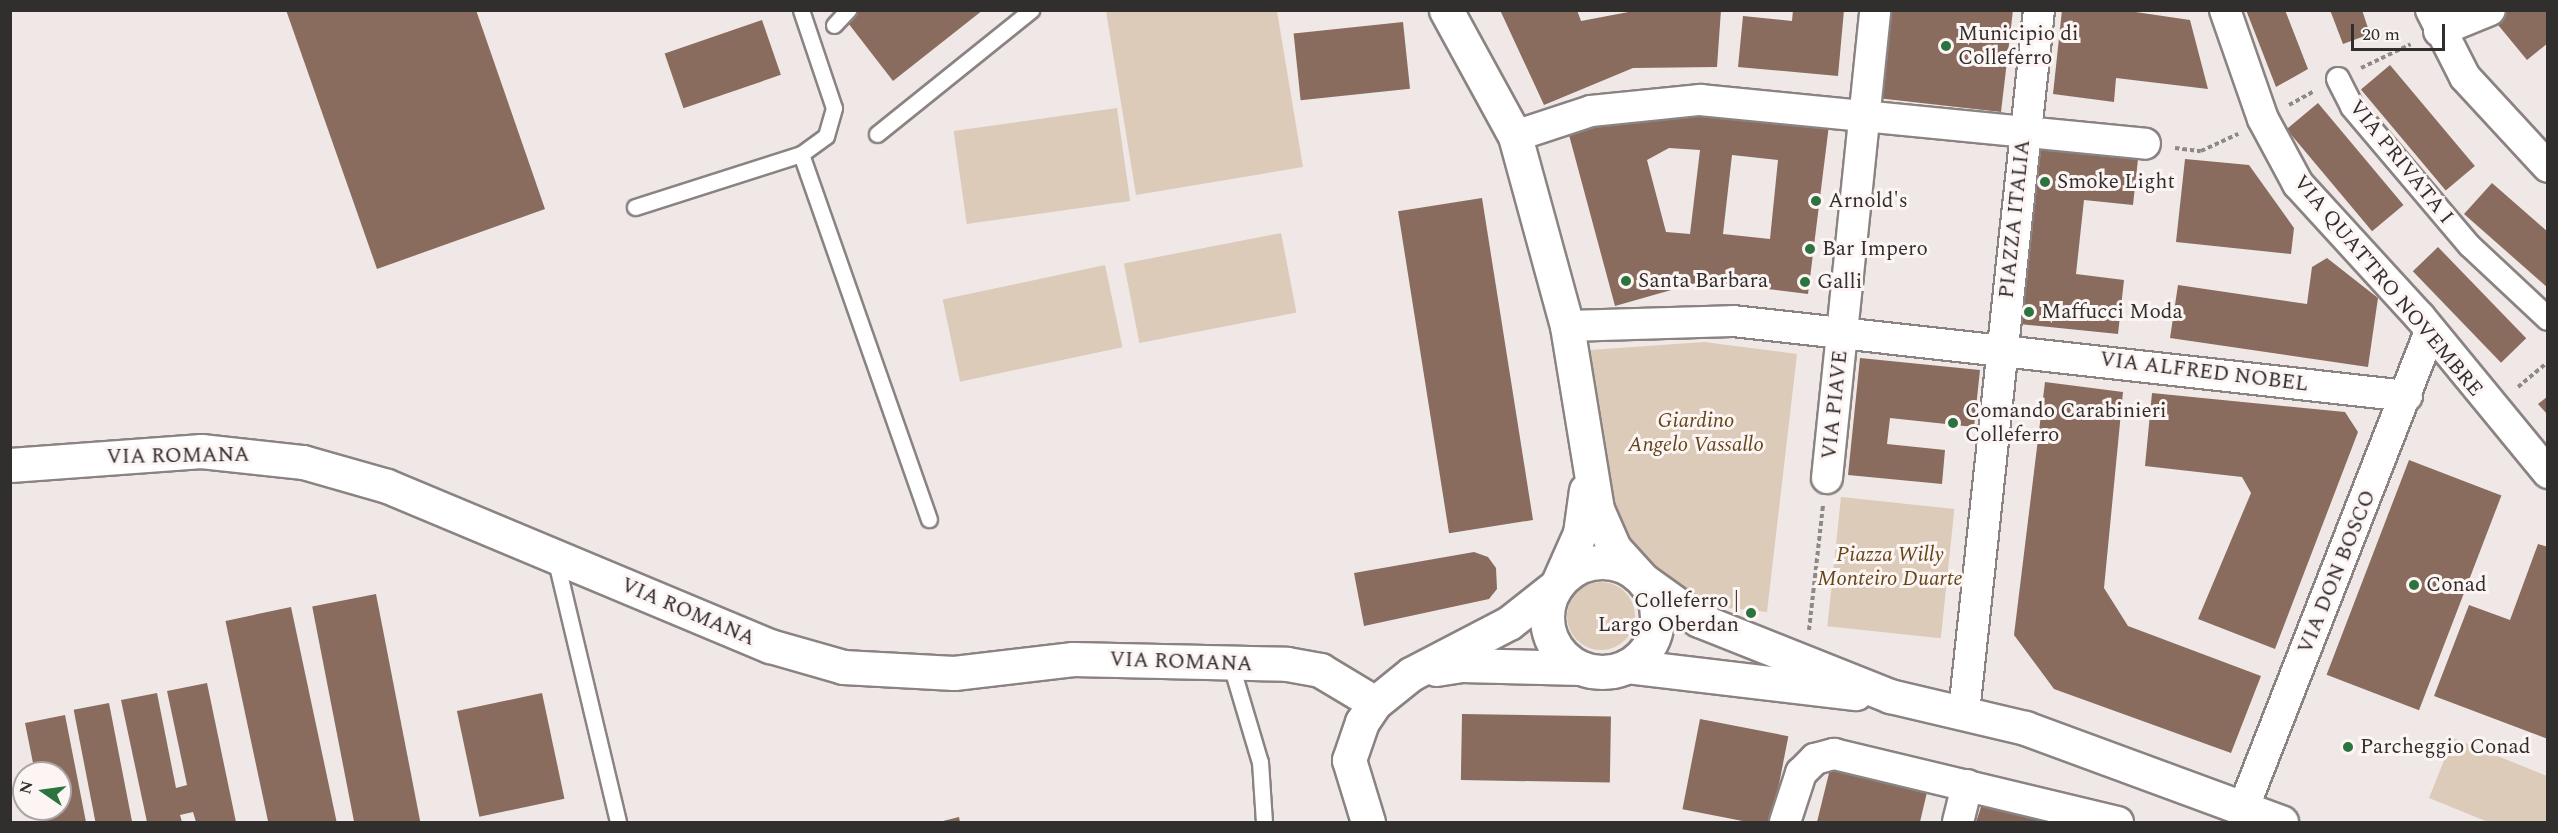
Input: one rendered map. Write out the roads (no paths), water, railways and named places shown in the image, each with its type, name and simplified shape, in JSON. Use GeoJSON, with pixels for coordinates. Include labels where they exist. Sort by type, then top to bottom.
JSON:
{"type":"FeatureCollection","features":[{"type":"Feature","properties":{"kind":"main road"},"geometry":{"type":"LineString","coordinates":[[1446,10],[1515,136],[1567,326],[1604,531],[1654,597],[1657,626],[1650,645],[1628,666]]}},
{"type":"Feature","properties":{"kind":"main road"},"geometry":{"type":"LineString","coordinates":[[1581,668],[1556,647],[1549,632],[1549,600],[1584,520],[1587,440]]}},
{"type":"Feature","properties":{"kind":"main road","name":"VIA ROMANA"},"geometry":{"type":"LineString","coordinates":[[10,465],[170,452],[282,458],[378,483],[783,651],[843,667],[954,673],[1073,659],[1320,670],[1375,703]]}},
{"type":"Feature","properties":{"kind":"main road"},"geometry":{"type":"LineString","coordinates":[[1368,822],[1349,760],[1353,739],[1375,703],[1411,674],[1509,623],[1583,565],[1599,562],[1623,566],[1699,620],[1890,696]]}},
{"type":"Feature","properties":{"kind":"main road"},"geometry":{"type":"LineString","coordinates":[[1411,674],[1462,664],[1581,668],[1605,671],[1628,666],[1890,696],[1964,712],[2065,741],[2281,822]]}},
{"type":"Feature","properties":{"kind":"street"},"geometry":{"type":"LineString","coordinates":[[1843,332],[1875,10]]}},
{"type":"Feature","properties":{"kind":"street"},"geometry":{"type":"LineString","coordinates":[[2039,10],[2025,130],[2145,144]]}},
{"type":"Feature","properties":{"kind":"street","name":"VIA QUATTRO NOVEMBRE"},"geometry":{"type":"LineString","coordinates":[[2225,10],[2262,119],[2310,199],[2420,317],[2429,334],[2547,473]]}},
{"type":"Feature","properties":{"kind":"street"},"geometry":{"type":"LineString","coordinates":[[2490,10],[2435,21],[2465,77],[2547,167]]}},
{"type":"Feature","properties":{"kind":"street","name":"VIA PRIVATA I"},"geometry":{"type":"LineString","coordinates":[[2338,79],[2352,107],[2470,246],[2547,320]]}},
{"type":"Feature","properties":{"kind":"street","name":"PIAZZA ITALIA"},"geometry":{"type":"LineString","coordinates":[[1515,136],[1582,113],[1677,101],[2025,130],[1964,712]]}},
{"type":"Feature","properties":{"kind":"street"},"geometry":{"type":"LineString","coordinates":[[1567,326],[1711,320],[2001,348]]}},
{"type":"Feature","properties":{"kind":"street","name":"VIA PIAVE"},"geometry":{"type":"LineString","coordinates":[[1827,478],[1843,332]]}},
{"type":"Feature","properties":{"kind":"street","name":"VIA DON BOSCO"},"geometry":{"type":"LineString","coordinates":[[2243,809],[2407,396],[2429,334]]}},
{"type":"Feature","properties":{"kind":"street","name":"VIA ALFRED NOBEL"},"geometry":{"type":"LineString","coordinates":[[2001,348],[2407,396]]}},
{"type":"Feature","properties":{"kind":"street"},"geometry":{"type":"LineString","coordinates":[[1785,822],[1801,773],[1815,759],[1834,754],[2118,822]]}},
{"type":"Feature","properties":{"kind":"street"},"geometry":{"type":"LineString","coordinates":[[1958,822],[1967,785]]}},
{"type":"Feature","properties":{"kind":"lane"},"geometry":{"type":"LineString","coordinates":[[635,207],[801,154],[826,136],[834,108],[801,10]]}},
{"type":"Feature","properties":{"kind":"lane"},"geometry":{"type":"LineString","coordinates":[[834,25],[848,10]]}},
{"type":"Feature","properties":{"kind":"lane"},"geometry":{"type":"LineString","coordinates":[[877,134],[1031,10]]}},
{"type":"Feature","properties":{"kind":"lane"},"geometry":{"type":"LineString","coordinates":[[801,154],[929,519]]}},
{"type":"Feature","properties":{"kind":"lane"},"geometry":{"type":"LineString","coordinates":[[554,555],[618,822]]}},
{"type":"Feature","properties":{"kind":"lane"},"geometry":{"type":"LineString","coordinates":[[1232,665],[1260,762],[1264,822]]}},
{"type":"Feature","properties":{"kind":"place","name":"Municipio di Colleferro"},"geometry":{"type":"Point","coordinates":[1946,46]}},
{"type":"Feature","properties":{"kind":"place","name":"Smoke Light"},"geometry":{"type":"Point","coordinates":[2045,182]}},
{"type":"Feature","properties":{"kind":"place","name":"Arnold's"},"geometry":{"type":"Point","coordinates":[1816,201]}},
{"type":"Feature","properties":{"kind":"place","name":"Bar Impero"},"geometry":{"type":"Point","coordinates":[1810,249]}},
{"type":"Feature","properties":{"kind":"place","name":"Santa Barbara"},"geometry":{"type":"Point","coordinates":[1626,281]}},
{"type":"Feature","properties":{"kind":"place","name":"Galli"},"geometry":{"type":"Point","coordinates":[1805,282]}},
{"type":"Feature","properties":{"kind":"place","name":"Maffucci Moda"},"geometry":{"type":"Point","coordinates":[2029,312]}},
{"type":"Feature","properties":{"kind":"place","name":"Comando Carabinieri Colleferro"},"geometry":{"type":"Point","coordinates":[1953,423]}},
{"type":"Feature","properties":{"kind":"place","name":"Conad"},"geometry":{"type":"Point","coordinates":[2414,585]}},
{"type":"Feature","properties":{"kind":"place","name":"Colleferro | Largo Oberdan"},"geometry":{"type":"Point","coordinates":[1751,613]}},
{"type":"Feature","properties":{"kind":"place","name":"Parcheggio Conad"},"geometry":{"type":"Point","coordinates":[2348,747]}},
{"type":"Feature","properties":{"kind":"park label","name":"Giardino Angelo Vassallo"},"geometry":{"type":"Point","coordinates":[1696,433]}},
{"type":"Feature","properties":{"kind":"park label","name":"Piazza Willy Monteiro Duarte"},"geometry":{"type":"Point","coordinates":[1890,567]}}]}
